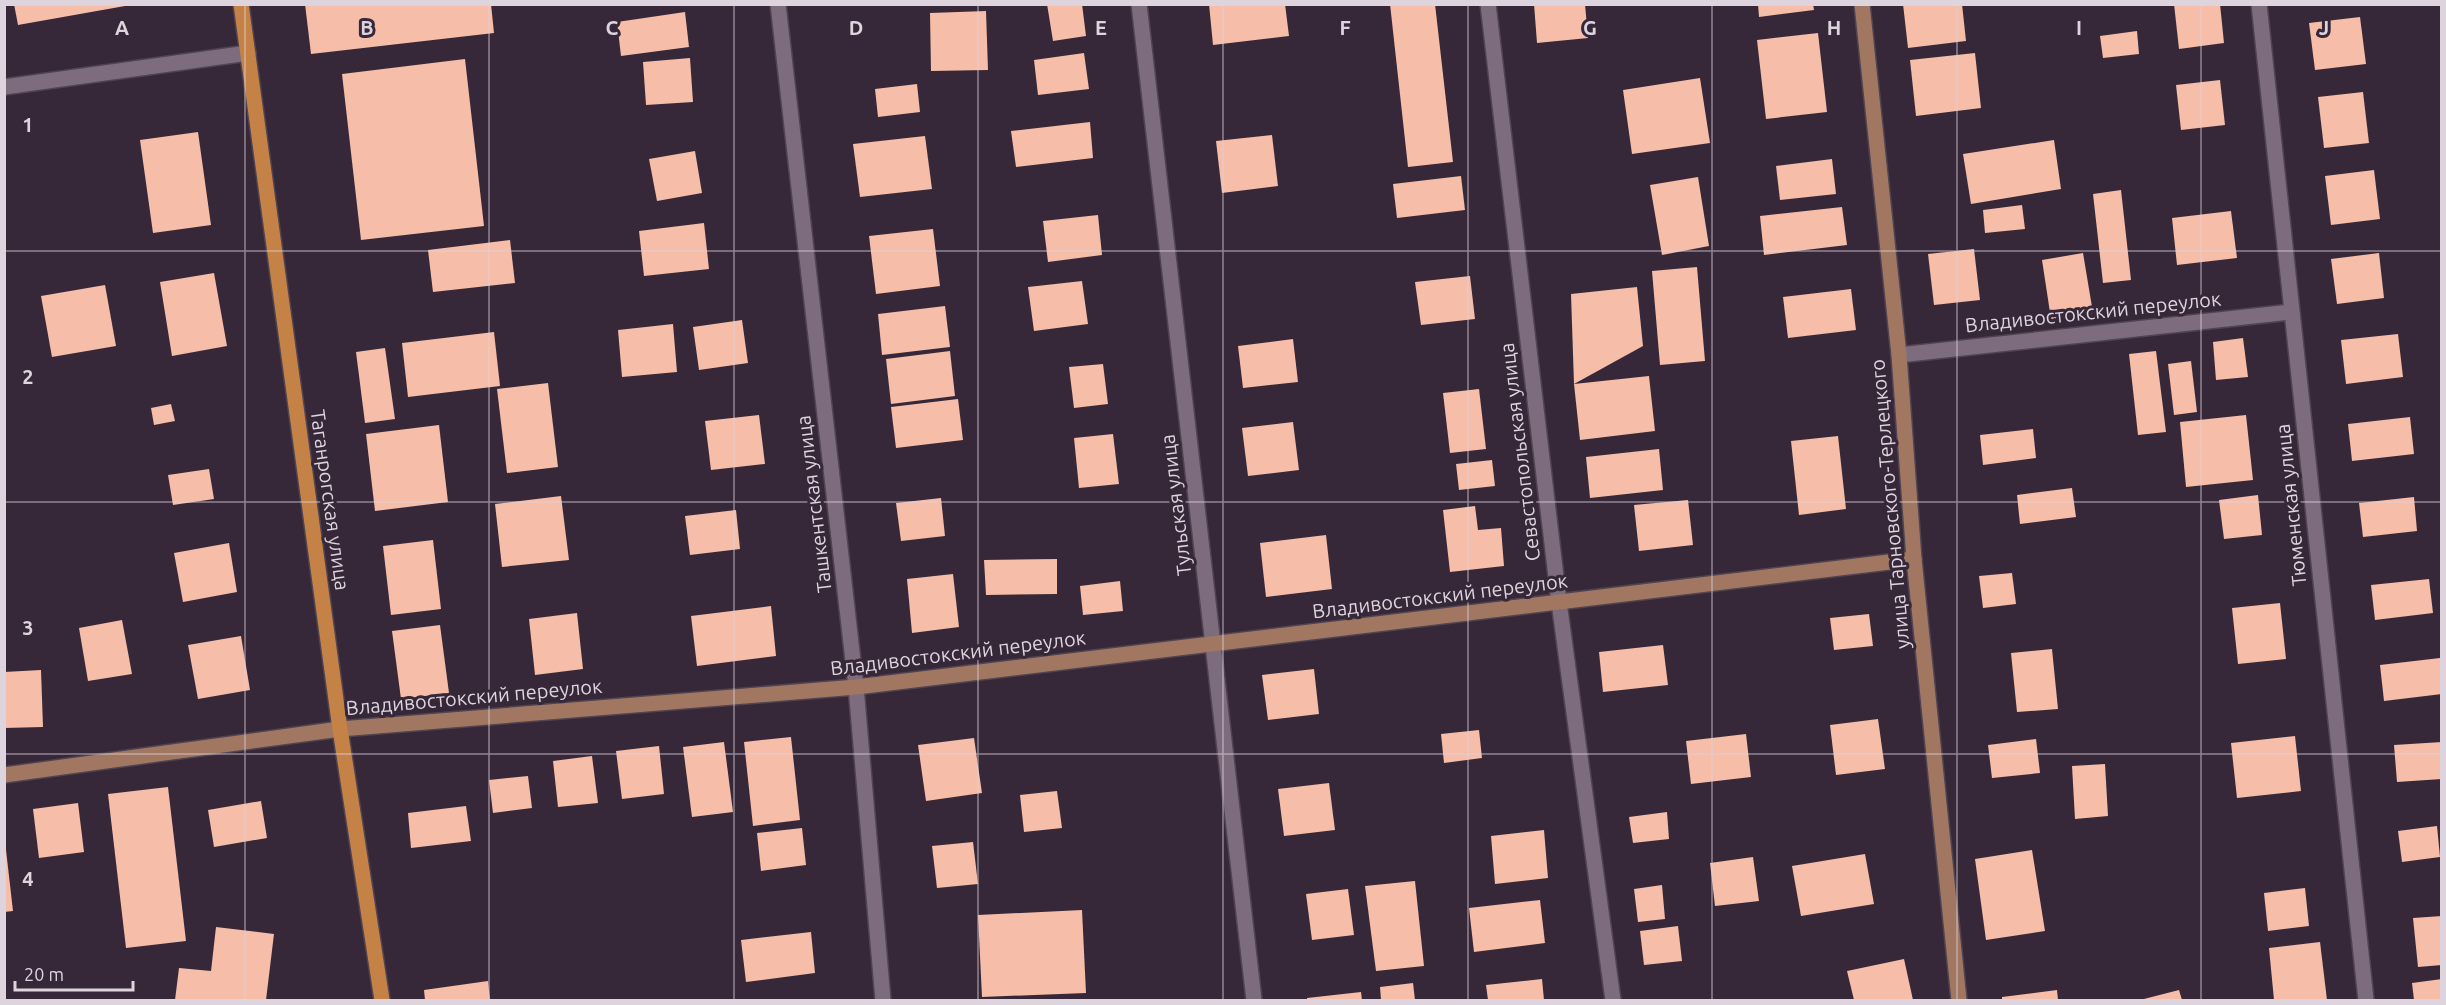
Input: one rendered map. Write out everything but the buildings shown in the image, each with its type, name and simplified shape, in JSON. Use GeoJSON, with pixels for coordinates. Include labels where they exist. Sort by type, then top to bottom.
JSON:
{"type":"FeatureCollection","features":[{"type":"Feature","properties":{"kind":"main road","name":"Таганрогская улица"},"geometry":{"type":"LineString","coordinates":[[241,4],[340,729],[382,1000]]}},
{"type":"Feature","properties":{"kind":"street","name":"Ташкентская улица"},"geometry":{"type":"LineString","coordinates":[[778,4],[856,687],[884,1000]]}},
{"type":"Feature","properties":{"kind":"street","name":"Тульская улица"},"geometry":{"type":"LineString","coordinates":[[1139,4],[1254,1000]]}},
{"type":"Feature","properties":{"kind":"street","name":"Севастопольская улица"},"geometry":{"type":"LineString","coordinates":[[1488,4],[1559,602],[1613,1000]]}},
{"type":"Feature","properties":{"kind":"street","name":"улица Тарновского-Терлецкого"},"geometry":{"type":"LineString","coordinates":[[1862,4],[1899,355],[1914,559],[1959,1000]]}},
{"type":"Feature","properties":{"kind":"street","name":"Тюменская улица"},"geometry":{"type":"LineString","coordinates":[[2259,4],[2366,1000]]}},
{"type":"Feature","properties":{"kind":"street"},"geometry":{"type":"LineString","coordinates":[[4,87],[248,53]]}},
{"type":"Feature","properties":{"kind":"street","name":"Владивостокский переулок"},"geometry":{"type":"LineString","coordinates":[[1899,355],[2291,312]]}},
{"type":"Feature","properties":{"kind":"street","name":"Владивостокский переулок"},"geometry":{"type":"LineString","coordinates":[[4,775],[340,729],[856,687],[1914,559]]}}]}
